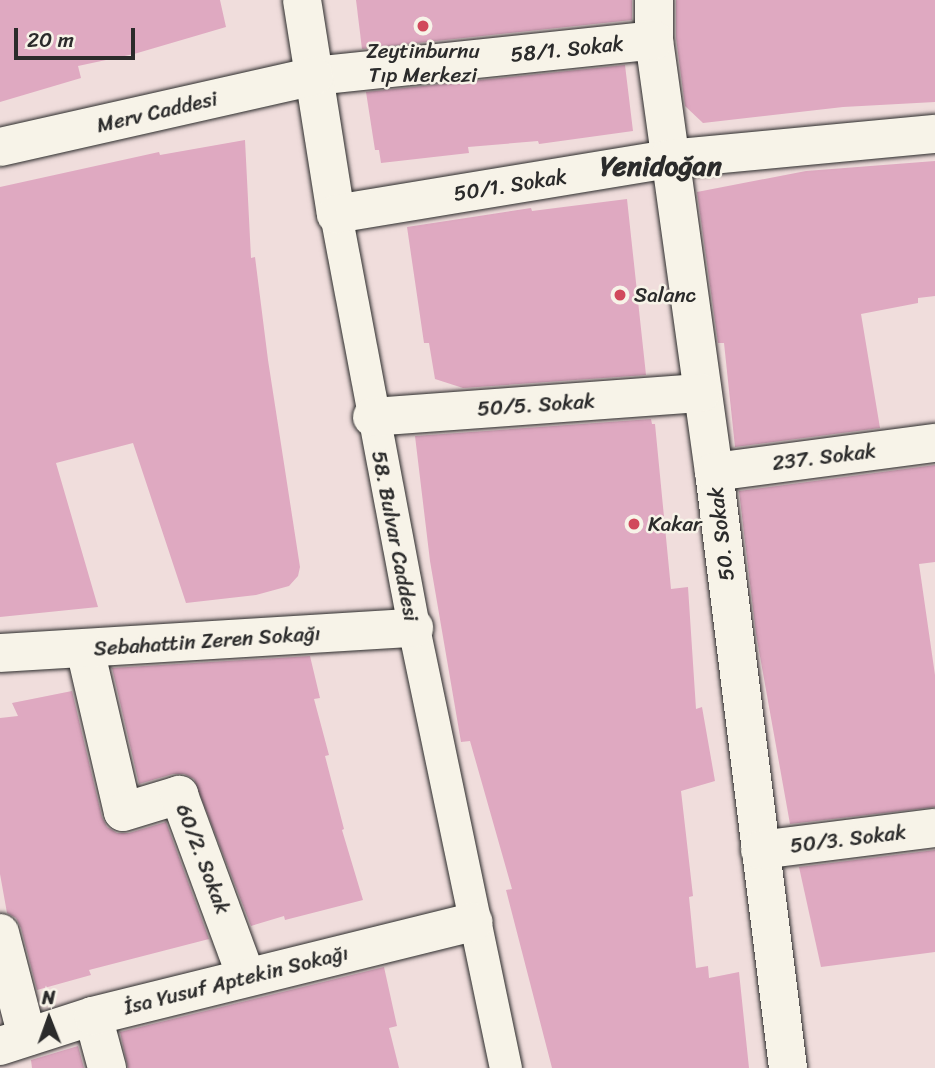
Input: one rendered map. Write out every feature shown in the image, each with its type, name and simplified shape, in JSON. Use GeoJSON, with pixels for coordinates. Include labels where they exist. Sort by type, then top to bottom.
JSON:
{"type":"FeatureCollection","features":[{"type":"Feature","properties":{"kind":"street","name":"58. Bulvar Caddesi"},"geometry":{"type":"LineString","coordinates":[[302,0],[372,417],[506,1068]]}},
{"type":"Feature","properties":{"kind":"street","name":"50. Sokak"},"geometry":{"type":"LineString","coordinates":[[653,0],[654,40],[669,159],[714,472],[788,1068]]}},
{"type":"Feature","properties":{"kind":"street","name":"58/1. Sokak"},"geometry":{"type":"LineString","coordinates":[[314,76],[654,40]]}},
{"type":"Feature","properties":{"kind":"street","name":"Merv Caddesi"},"geometry":{"type":"LineString","coordinates":[[0,147],[314,76]]}},
{"type":"Feature","properties":{"kind":"street","name":"50/1. Sokak"},"geometry":{"type":"LineString","coordinates":[[336,214],[669,159],[935,134]]}},
{"type":"Feature","properties":{"kind":"street","name":"50/5. Sokak"},"geometry":{"type":"LineString","coordinates":[[372,417],[701,393]]}},
{"type":"Feature","properties":{"kind":"street","name":"237. Sokak"},"geometry":{"type":"LineString","coordinates":[[714,472],[935,443]]}},
{"type":"Feature","properties":{"kind":"street","name":"Sebahattin Zeren Sokağı"},"geometry":{"type":"LineString","coordinates":[[0,653],[414,628]]}},
{"type":"Feature","properties":{"kind":"street","name":"60/2. Sokak"},"geometry":{"type":"LineString","coordinates":[[85,649],[123,812],[179,795],[246,976]]}},
{"type":"Feature","properties":{"kind":"street","name":"50/3. Sokak"},"geometry":{"type":"LineString","coordinates":[[760,850],[935,828]]}},
{"type":"Feature","properties":{"kind":"street","name":"İsa Yusuf Aptekin Sokağı"},"geometry":{"type":"LineString","coordinates":[[14,1042],[93,1016],[246,976],[474,922]]}},
{"type":"Feature","properties":{"kind":"street"},"geometry":{"type":"LineString","coordinates":[[0,933],[14,1042]]}},
{"type":"Feature","properties":{"kind":"street"},"geometry":{"type":"LineString","coordinates":[[93,1016],[107,1068]]}},
{"type":"Feature","properties":{"kind":"building"},"geometry":{"type":"Polygon","coordinates":[[[0,0],[220,0],[226,27],[134,54],[78,66],[81,78],[0,102],[0,0]]]}},
{"type":"Feature","properties":{"kind":"building"},"geometry":{"type":"Polygon","coordinates":[[[356,0],[632,0],[632,20],[362,49],[356,0]]]}},
{"type":"Feature","properties":{"kind":"building"},"geometry":{"type":"Polygon","coordinates":[[[676,0],[935,0],[935,102],[843,107],[703,123],[685,106],[676,38],[676,0]]]}},
{"type":"Feature","properties":{"kind":"building"},"geometry":{"type":"Polygon","coordinates":[[[625,65],[633,131],[539,144],[538,141],[468,147],[469,153],[381,163],[379,150],[375,150],[366,92],[625,65]]]}},
{"type":"Feature","properties":{"kind":"building"},"geometry":{"type":"Polygon","coordinates":[[[245,140],[251,258],[255,257],[300,567],[298,576],[289,586],[256,595],[186,603],[133,443],[56,463],[98,607],[0,617],[0,187],[159,152],[160,155],[245,140]]]}},
{"type":"Feature","properties":{"kind":"building"},"geometry":{"type":"Polygon","coordinates":[[[935,161],[935,296],[918,298],[918,303],[861,314],[880,428],[735,447],[724,343],[718,343],[697,192],[806,171],[935,161]]]}},
{"type":"Feature","properties":{"kind":"building"},"geometry":{"type":"Polygon","coordinates":[[[627,199],[646,375],[463,388],[435,379],[429,343],[424,343],[407,227],[531,208],[532,211],[627,199]]]}},
{"type":"Feature","properties":{"kind":"building"},"geometry":{"type":"Polygon","coordinates":[[[651,419],[652,424],[655,424],[671,589],[688,587],[696,709],[702,707],[715,781],[681,791],[693,896],[689,897],[696,968],[708,966],[709,978],[739,972],[749,1068],[552,1068],[506,890],[512,889],[470,741],[461,742],[430,561],[415,436],[651,419]]]}},
{"type":"Feature","properties":{"kind":"building"},"geometry":{"type":"Polygon","coordinates":[[[935,465],[935,562],[919,564],[935,675],[935,807],[790,824],[756,634],[739,491],[935,465]]]}},
{"type":"Feature","properties":{"kind":"building"},"geometry":{"type":"Polygon","coordinates":[[[310,656],[320,698],[314,699],[329,755],[325,756],[344,829],[342,830],[363,900],[285,920],[284,916],[251,926],[194,779],[184,774],[173,774],[139,784],[112,668],[310,656]]]}},
{"type":"Feature","properties":{"kind":"building"},"geometry":{"type":"Polygon","coordinates":[[[72,691],[102,817],[107,827],[117,833],[129,833],[166,822],[209,939],[89,970],[91,975],[37,990],[21,928],[16,918],[7,913],[0,874],[0,718],[18,716],[12,703],[72,691]]]}},
{"type":"Feature","properties":{"kind":"building"},"geometry":{"type":"Polygon","coordinates":[[[935,850],[935,952],[821,967],[799,867],[935,850]]]}},
{"type":"Feature","properties":{"kind":"building"},"geometry":{"type":"Polygon","coordinates":[[[384,967],[397,1026],[389,1028],[399,1068],[128,1068],[120,1032],[384,967]]]}},
{"type":"Feature","properties":{"kind":"building"},"geometry":{"type":"Polygon","coordinates":[[[78,1046],[84,1068],[32,1068],[31,1060],[78,1046]]]}},
{"type":"Feature","properties":{"kind":"place","name":"Zeytinburnu Tıp Merkezi"},"geometry":{"type":"Point","coordinates":[423,26]}},
{"type":"Feature","properties":{"kind":"place","name":"Salanc"},"geometry":{"type":"Point","coordinates":[620,295]}},
{"type":"Feature","properties":{"kind":"place","name":"Kakar"},"geometry":{"type":"Point","coordinates":[634,524]}},
{"type":"Feature","properties":{"kind":"district","name":"Yenidoğan"},"geometry":{"type":"Point","coordinates":[661,166]}}]}
